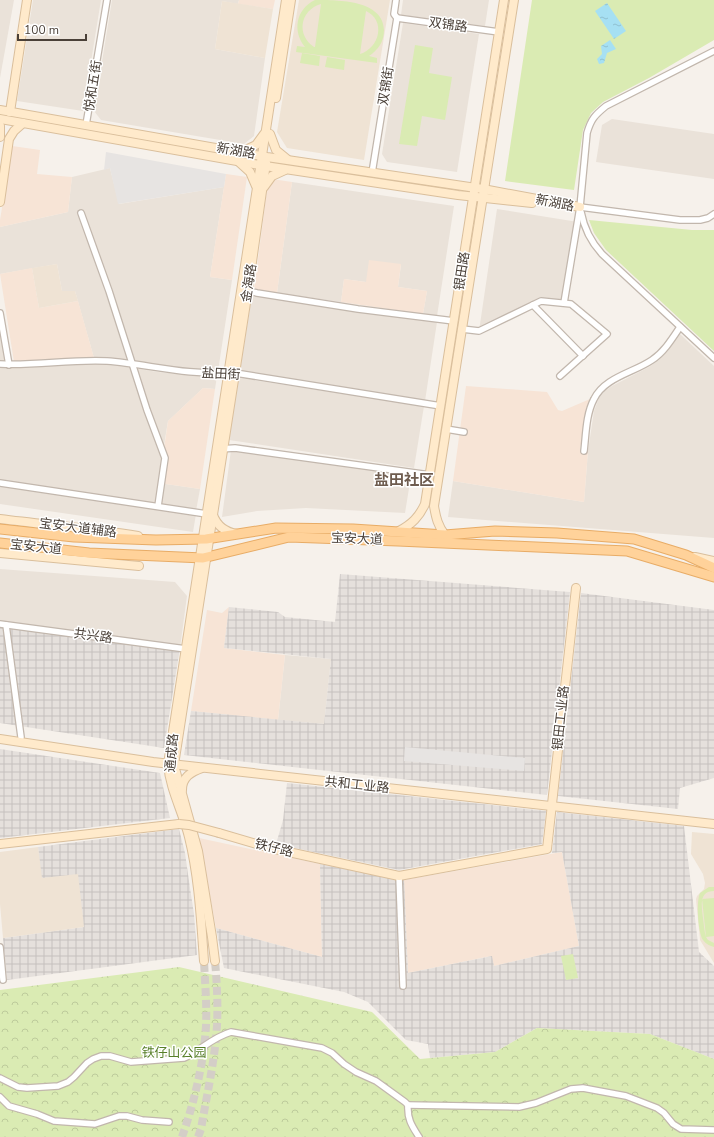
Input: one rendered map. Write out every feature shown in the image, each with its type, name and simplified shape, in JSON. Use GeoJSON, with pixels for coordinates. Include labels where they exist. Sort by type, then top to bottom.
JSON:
{"type":"FeatureCollection","features":[{"type":"Feature","properties":{"kind":"main road","name":"宝安大道"},"geometry":{"type":"LineString","coordinates":[[0,529],[74,537],[156,540],[206,539],[276,528],[353,529],[445,535],[495,531],[557,533],[634,539],[686,555],[714,568]]}},
{"type":"Feature","properties":{"kind":"main road","name":"宝安大道"},"geometry":{"type":"LineString","coordinates":[[0,543],[89,553],[203,562],[289,537],[398,540],[626,551],[714,577]]}},
{"type":"Feature","properties":{"kind":"street"},"geometry":{"type":"LineString","coordinates":[[10,112],[27,0]]}},
{"type":"Feature","properties":{"kind":"street","name":"悦和五街"},"geometry":{"type":"LineString","coordinates":[[86,125],[107,0]]}},
{"type":"Feature","properties":{"kind":"street","name":"金海路"},"geometry":{"type":"LineString","coordinates":[[268,134],[286,0]]}},
{"type":"Feature","properties":{"kind":"street","name":"金海路"},"geometry":{"type":"LineString","coordinates":[[203,562],[264,156],[291,0]]}},
{"type":"Feature","properties":{"kind":"street","name":"双锦街"},"geometry":{"type":"LineString","coordinates":[[372,173],[397,18],[394,14],[396,0]]}},
{"type":"Feature","properties":{"kind":"street","name":"银田路"},"geometry":{"type":"LineString","coordinates":[[399,531],[412,524],[420,515],[425,504],[504,0]]}},
{"type":"Feature","properties":{"kind":"street","name":"银田路"},"geometry":{"type":"LineString","coordinates":[[445,535],[439,527],[434,506],[514,0]]}},
{"type":"Feature","properties":{"kind":"street","name":"双锦路"},"geometry":{"type":"LineString","coordinates":[[397,18],[499,32]]}},
{"type":"Feature","properties":{"kind":"street"},"geometry":{"type":"LineString","coordinates":[[564,304],[580,208],[587,133],[590,123],[596,114],[612,103],[714,50]]}},
{"type":"Feature","properties":{"kind":"street","name":"新湖路"},"geometry":{"type":"LineString","coordinates":[[0,110],[264,156],[475,188],[580,208]]}},
{"type":"Feature","properties":{"kind":"street","name":"新湖路"},"geometry":{"type":"LineString","coordinates":[[0,119],[288,170],[473,197],[580,208]]}},
{"type":"Feature","properties":{"kind":"street"},"geometry":{"type":"LineString","coordinates":[[0,202],[9,139],[12,134],[23,124]]}},
{"type":"Feature","properties":{"kind":"street"},"geometry":{"type":"LineString","coordinates":[[0,126],[0,137]]}},
{"type":"Feature","properties":{"kind":"street"},"geometry":{"type":"LineString","coordinates":[[240,152],[248,150],[256,145],[268,134],[276,150],[290,160]]}},
{"type":"Feature","properties":{"kind":"street"},"geometry":{"type":"LineString","coordinates":[[239,161],[250,172],[259,189],[272,176],[279,172],[288,170]]}},
{"type":"Feature","properties":{"kind":"street"},"geometry":{"type":"LineString","coordinates":[[580,208],[680,220],[711,218],[714,214]]}},
{"type":"Feature","properties":{"kind":"street"},"geometry":{"type":"LineString","coordinates":[[580,208],[586,229],[597,248],[714,358]]}},
{"type":"Feature","properties":{"kind":"street"},"geometry":{"type":"LineString","coordinates":[[81,213],[109,291],[147,410],[165,458],[158,506]]}},
{"type":"Feature","properties":{"kind":"street"},"geometry":{"type":"LineString","coordinates":[[245,290],[358,309],[454,321]]}},
{"type":"Feature","properties":{"kind":"street"},"geometry":{"type":"LineString","coordinates":[[462,329],[479,331],[541,301],[572,304],[607,334],[560,376]]}},
{"type":"Feature","properties":{"kind":"street"},"geometry":{"type":"LineString","coordinates":[[533,305],[583,356]]}},
{"type":"Feature","properties":{"kind":"street"},"geometry":{"type":"LineString","coordinates":[[0,313],[9,365]]}},
{"type":"Feature","properties":{"kind":"street"},"geometry":{"type":"LineString","coordinates":[[584,451],[590,410],[593,401],[599,392],[610,382],[656,357],[665,348],[680,327]]}},
{"type":"Feature","properties":{"kind":"street","name":"盐田街"},"geometry":{"type":"LineString","coordinates":[[0,364],[9,365],[80,361],[107,362],[211,374],[232,373],[440,406]]}},
{"type":"Feature","properties":{"kind":"street"},"geometry":{"type":"LineString","coordinates":[[446,429],[464,432]]}},
{"type":"Feature","properties":{"kind":"street"},"geometry":{"type":"LineString","coordinates":[[220,449],[235,448],[430,475]]}},
{"type":"Feature","properties":{"kind":"street"},"geometry":{"type":"LineString","coordinates":[[0,483],[210,514],[223,529],[231,533],[240,534]]}},
{"type":"Feature","properties":{"kind":"street"},"geometry":{"type":"LineString","coordinates":[[425,504],[428,510],[432,510],[434,506]]}},
{"type":"Feature","properties":{"kind":"street","name":"宝安大道辅路"},"geometry":{"type":"LineString","coordinates":[[0,518],[52,526],[112,532],[156,540]]}},
{"type":"Feature","properties":{"kind":"street"},"geometry":{"type":"LineString","coordinates":[[0,553],[139,566]]}},
{"type":"Feature","properties":{"kind":"street"},"geometry":{"type":"LineString","coordinates":[[686,555],[714,561]]}},
{"type":"Feature","properties":{"kind":"street","name":"通成路"},"geometry":{"type":"LineString","coordinates":[[203,562],[186,649],[172,762],[195,834],[211,925],[215,961]]}},
{"type":"Feature","properties":{"kind":"street","name":"通成路"},"geometry":{"type":"LineString","coordinates":[[203,562],[169,778],[192,852],[201,914],[204,961]]}},
{"type":"Feature","properties":{"kind":"street","name":"银田工业路"},"geometry":{"type":"LineString","coordinates":[[547,849],[576,588]]}},
{"type":"Feature","properties":{"kind":"street"},"geometry":{"type":"LineString","coordinates":[[3,624],[21,737]]}},
{"type":"Feature","properties":{"kind":"street","name":"共兴路"},"geometry":{"type":"LineString","coordinates":[[3,624],[186,649]]}},
{"type":"Feature","properties":{"kind":"street","name":"共和工业路"},"geometry":{"type":"LineString","coordinates":[[0,734],[202,768],[714,819]]}},
{"type":"Feature","properties":{"kind":"street","name":"共和工业路"},"geometry":{"type":"LineString","coordinates":[[0,739],[172,762],[552,804],[714,824]]}},
{"type":"Feature","properties":{"kind":"street"},"geometry":{"type":"LineString","coordinates":[[182,793],[182,786],[186,776],[202,768]]}},
{"type":"Feature","properties":{"kind":"street","name":"铁仔路"},"geometry":{"type":"LineString","coordinates":[[0,844],[179,824],[189,825],[270,848],[399,876],[547,849]]}},
{"type":"Feature","properties":{"kind":"street"},"geometry":{"type":"LineString","coordinates":[[399,876],[402,986]]}},
{"type":"Feature","properties":{"kind":"street"},"geometry":{"type":"LineString","coordinates":[[0,948],[3,980]]}},
{"type":"Feature","properties":{"kind":"street"},"geometry":{"type":"LineString","coordinates":[[0,1078],[18,1087],[27,1088],[58,1086],[68,1082],[93,1059],[101,1056],[110,1056],[131,1062],[184,1058],[221,1035],[230,1032],[322,1048],[332,1053],[356,1072],[376,1081],[408,1105],[519,1107],[570,1089],[583,1088],[626,1096],[657,1108],[664,1113],[673,1124],[681,1129],[714,1130]]}},
{"type":"Feature","properties":{"kind":"street"},"geometry":{"type":"LineString","coordinates":[[0,1097],[9,1106],[37,1114],[54,1121],[95,1124],[119,1116],[127,1116],[142,1120],[168,1122]]}},
{"type":"Feature","properties":{"kind":"street"},"geometry":{"type":"LineString","coordinates":[[408,1105],[407,1113],[410,1123],[419,1137]]}},
{"type":"Feature","properties":{"kind":"shaded area"},"geometry":{"type":"Polygon","coordinates":[[[0,0],[14,0],[0,78],[0,0]]]}},
{"type":"Feature","properties":{"kind":"shaded area"},"geometry":{"type":"Polygon","coordinates":[[[33,0],[101,0],[83,111],[17,101],[33,0]]]}},
{"type":"Feature","properties":{"kind":"shaded area"},"geometry":{"type":"Polygon","coordinates":[[[112,0],[239,0],[238,4],[222,1],[215,49],[265,58],[254,136],[244,144],[101,120],[94,111],[112,0]]]}},
{"type":"Feature","properties":{"kind":"shaded area"},"geometry":{"type":"Polygon","coordinates":[[[239,0],[275,0],[273,9],[238,4],[239,0]]]}},
{"type":"Feature","properties":{"kind":"shaded area"},"geometry":{"type":"Polygon","coordinates":[[[299,0],[390,0],[364,160],[287,148],[277,132],[299,0]]]}},
{"type":"Feature","properties":{"kind":"shaded area"},"geometry":{"type":"Polygon","coordinates":[[[403,0],[489,0],[485,26],[401,15],[403,0]]]}},
{"type":"Feature","properties":{"kind":"shaded area"},"geometry":{"type":"Polygon","coordinates":[[[222,1],[273,9],[265,58],[215,49],[222,1]]]}},
{"type":"Feature","properties":{"kind":"shaded area"},"geometry":{"type":"Polygon","coordinates":[[[403,23],[479,34],[457,172],[387,162],[382,154],[403,23]]]}},
{"type":"Feature","properties":{"kind":"shaded area"},"geometry":{"type":"Polygon","coordinates":[[[612,119],[714,134],[714,179],[596,162],[602,125],[612,119]]]}},
{"type":"Feature","properties":{"kind":"shaded area"},"geometry":{"type":"Polygon","coordinates":[[[12,146],[40,150],[37,174],[72,177],[68,212],[0,227],[12,146]]]}},
{"type":"Feature","properties":{"kind":"shaded area"},"geometry":{"type":"Polygon","coordinates":[[[106,152],[226,174],[224,187],[118,204],[110,168],[104,170],[106,152]]]}},
{"type":"Feature","properties":{"kind":"shaded area"},"geometry":{"type":"Polygon","coordinates":[[[110,168],[119,204],[224,187],[210,277],[232,280],[218,371],[94,358],[75,291],[62,291],[57,264],[0,274],[0,227],[68,212],[72,177],[110,168]]]}},
{"type":"Feature","properties":{"kind":"shaded area"},"geometry":{"type":"Polygon","coordinates":[[[226,174],[247,177],[232,280],[210,277],[226,174]]]}},
{"type":"Feature","properties":{"kind":"shaded area"},"geometry":{"type":"Polygon","coordinates":[[[272,179],[292,182],[277,293],[254,290],[268,182],[272,179]]]}},
{"type":"Feature","properties":{"kind":"shaded area"},"geometry":{"type":"Polygon","coordinates":[[[292,182],[454,206],[437,316],[423,314],[427,291],[398,287],[401,265],[366,282],[344,279],[341,302],[277,293],[292,182]]]}},
{"type":"Feature","properties":{"kind":"shaded area"},"geometry":{"type":"Polygon","coordinates":[[[497,209],[578,222],[564,303],[541,301],[479,331],[497,209]]]}},
{"type":"Feature","properties":{"kind":"shaded area"},"geometry":{"type":"Polygon","coordinates":[[[369,260],[401,264],[398,287],[427,291],[423,314],[341,302],[344,279],[366,282],[369,260]]]}},
{"type":"Feature","properties":{"kind":"shaded area"},"geometry":{"type":"Polygon","coordinates":[[[57,264],[62,291],[75,291],[78,301],[39,308],[32,268],[57,264]]]}},
{"type":"Feature","properties":{"kind":"shaded area"},"geometry":{"type":"Polygon","coordinates":[[[32,268],[39,308],[78,301],[94,358],[14,362],[0,274],[32,268]]]}},
{"type":"Feature","properties":{"kind":"shaded area"},"geometry":{"type":"Polygon","coordinates":[[[252,295],[437,322],[425,401],[240,371],[252,295]]]}},
{"type":"Feature","properties":{"kind":"shaded area"},"geometry":{"type":"Polygon","coordinates":[[[0,329],[5,362],[0,362],[0,329]]]}},
{"type":"Feature","properties":{"kind":"shaded area"},"geometry":{"type":"Polygon","coordinates":[[[680,334],[714,366],[714,538],[448,517],[453,481],[584,502],[588,451],[594,411],[599,398],[612,386],[649,367],[659,360],[680,334]]]}},
{"type":"Feature","properties":{"kind":"shaded area"},"geometry":{"type":"Polygon","coordinates":[[[107,364],[158,372],[211,377],[217,376],[215,389],[203,388],[168,421],[165,439],[159,483],[200,489],[196,511],[0,482],[0,367],[107,364]]]}},
{"type":"Feature","properties":{"kind":"shaded area"},"geometry":{"type":"Polygon","coordinates":[[[239,378],[424,406],[414,468],[229,440],[239,378]]]}},
{"type":"Feature","properties":{"kind":"shaded area"},"geometry":{"type":"Polygon","coordinates":[[[466,386],[547,392],[558,410],[562,411],[590,399],[586,409],[580,450],[588,451],[584,502],[453,481],[466,386]]]}},
{"type":"Feature","properties":{"kind":"shaded area"},"geometry":{"type":"Polygon","coordinates":[[[203,388],[215,389],[200,489],[159,483],[168,421],[203,388]]]}},
{"type":"Feature","properties":{"kind":"shaded area"},"geometry":{"type":"Polygon","coordinates":[[[231,450],[411,476],[405,513],[306,508],[257,511],[222,517],[231,450]]]}},
{"type":"Feature","properties":{"kind":"shaded area"},"geometry":{"type":"Polygon","coordinates":[[[0,484],[196,514],[193,532],[0,504],[0,484]]]}},
{"type":"Feature","properties":{"kind":"shaded area"},"geometry":{"type":"Polygon","coordinates":[[[0,569],[175,582],[187,596],[180,648],[0,624],[0,569]]]}},
{"type":"Feature","properties":{"kind":"shaded area"},"geometry":{"type":"Polygon","coordinates":[[[340,574],[570,592],[547,795],[184,755],[191,711],[324,724],[331,659],[224,648],[229,607],[278,612],[285,617],[335,622],[340,574]]]}},
{"type":"Feature","properties":{"kind":"shaded area"},"geometry":{"type":"Polygon","coordinates":[[[581,593],[714,610],[714,778],[680,788],[678,809],[558,796],[581,593]]]}},
{"type":"Feature","properties":{"kind":"shaded area"},"geometry":{"type":"Polygon","coordinates":[[[229,607],[224,648],[285,655],[278,720],[191,711],[207,610],[222,613],[229,607]]]}},
{"type":"Feature","properties":{"kind":"shaded area"},"geometry":{"type":"Polygon","coordinates":[[[0,624],[180,648],[164,748],[0,723],[0,624]]]}},
{"type":"Feature","properties":{"kind":"shaded area"},"geometry":{"type":"Polygon","coordinates":[[[285,655],[331,659],[324,724],[278,720],[285,655]]]}},
{"type":"Feature","properties":{"kind":"shaded area"},"geometry":{"type":"Polygon","coordinates":[[[405,747],[525,758],[524,771],[404,761],[405,747]]]}},
{"type":"Feature","properties":{"kind":"shaded area"},"geometry":{"type":"Polygon","coordinates":[[[0,749],[160,773],[170,818],[0,838],[0,749]]]}},
{"type":"Feature","properties":{"kind":"shaded area"},"geometry":{"type":"Polygon","coordinates":[[[287,783],[546,811],[542,844],[399,870],[276,844],[283,820],[287,783]]]}},
{"type":"Feature","properties":{"kind":"shaded area"},"geometry":{"type":"Polygon","coordinates":[[[557,812],[684,826],[699,952],[714,966],[714,1059],[650,1034],[537,1028],[495,1052],[430,1058],[428,1044],[406,1040],[368,1002],[344,992],[224,968],[216,928],[322,957],[320,864],[404,880],[408,973],[492,956],[494,966],[579,946],[562,852],[552,853],[557,812]]]}},
{"type":"Feature","properties":{"kind":"shaded area"},"geometry":{"type":"Polygon","coordinates":[[[179,829],[185,853],[194,914],[197,955],[7,980],[3,938],[84,927],[41,879],[38,847],[179,829]]]}},
{"type":"Feature","properties":{"kind":"shaded area"},"geometry":{"type":"Polygon","coordinates":[[[692,832],[714,834],[714,963],[700,940],[696,899],[704,889],[705,883],[703,874],[691,854],[692,832]]]}},
{"type":"Feature","properties":{"kind":"shaded area"},"geometry":{"type":"Polygon","coordinates":[[[199,838],[320,864],[322,957],[216,928],[199,838]]]}},
{"type":"Feature","properties":{"kind":"shaded area"},"geometry":{"type":"Polygon","coordinates":[[[38,847],[42,878],[78,874],[84,927],[3,938],[0,904],[0,852],[38,847]]]}},
{"type":"Feature","properties":{"kind":"shaded area"},"geometry":{"type":"Polygon","coordinates":[[[562,852],[579,946],[494,966],[491,956],[408,973],[404,880],[562,852]]]}},
{"type":"Feature","properties":{"kind":"green space"},"geometry":{"type":"Polygon","coordinates":[[[315,0],[336,0],[368,7],[376,13],[382,20],[384,34],[380,45],[369,56],[377,58],[377,63],[296,52],[297,46],[305,47],[298,34],[297,27],[300,15],[309,4],[315,0]],[[321,4],[314,7],[309,12],[303,23],[305,36],[308,42],[314,47],[315,47],[321,4]],[[366,11],[360,54],[367,51],[372,46],[378,34],[376,21],[372,15],[366,11]]]}},
{"type":"Feature","properties":{"kind":"green space"},"geometry":{"type":"Polygon","coordinates":[[[532,0],[714,0],[714,40],[649,78],[603,102],[591,113],[583,130],[574,190],[505,181],[532,0]]]}},
{"type":"Feature","properties":{"kind":"green space"},"geometry":{"type":"Polygon","coordinates":[[[415,45],[433,48],[429,73],[452,77],[445,120],[422,116],[417,146],[399,144],[415,45]]]}},
{"type":"Feature","properties":{"kind":"green space"},"geometry":{"type":"Polygon","coordinates":[[[302,53],[320,56],[319,66],[300,63],[302,53]]]}},
{"type":"Feature","properties":{"kind":"green space"},"geometry":{"type":"Polygon","coordinates":[[[327,57],[345,60],[344,70],[325,67],[327,57]]]}},
{"type":"Feature","properties":{"kind":"green space"},"geometry":{"type":"Polygon","coordinates":[[[589,220],[692,230],[714,230],[714,351],[606,250],[594,233],[589,220]]]}},
{"type":"Feature","properties":{"kind":"green space"},"geometry":{"type":"Polygon","coordinates":[[[709,887],[714,887],[714,891],[705,894],[703,897],[703,899],[714,898],[714,936],[706,937],[714,943],[714,947],[705,943],[701,936],[698,917],[698,903],[700,893],[709,887]],[[702,900],[704,930],[706,937],[702,900]]]}},
{"type":"Feature","properties":{"kind":"green space"},"geometry":{"type":"Polygon","coordinates":[[[573,954],[578,978],[566,980],[561,956],[573,954]]]}},
{"type":"Feature","properties":{"kind":"green space","name":"铁仔山公园"},"geometry":{"type":"Polygon","coordinates":[[[179,967],[372,1012],[420,1059],[495,1052],[537,1028],[650,1034],[714,1059],[714,1137],[0,1137],[0,990],[179,967]]]}},
{"type":"Feature","properties":{"kind":"water"},"geometry":{"type":"Polygon","coordinates":[[[607,3],[626,31],[614,39],[595,11],[607,3]]]}},
{"type":"Feature","properties":{"kind":"water"},"geometry":{"type":"Polygon","coordinates":[[[610,40],[616,49],[607,53],[604,63],[599,64],[597,59],[602,54],[601,46],[610,40]]]}},
{"type":"Feature","properties":{"kind":"tunnel"},"geometry":{"type":"LineString","coordinates":[[182,1137],[198,1082],[205,1040],[206,1010],[204,961]]}},
{"type":"Feature","properties":{"kind":"tunnel"},"geometry":{"type":"LineString","coordinates":[[198,1137],[201,1129],[213,1064],[216,1038],[217,985],[215,961]]}},
{"type":"Feature","properties":{"kind":"district","name":"盐田社区"},"geometry":{"type":"Point","coordinates":[404,480]}}]}
